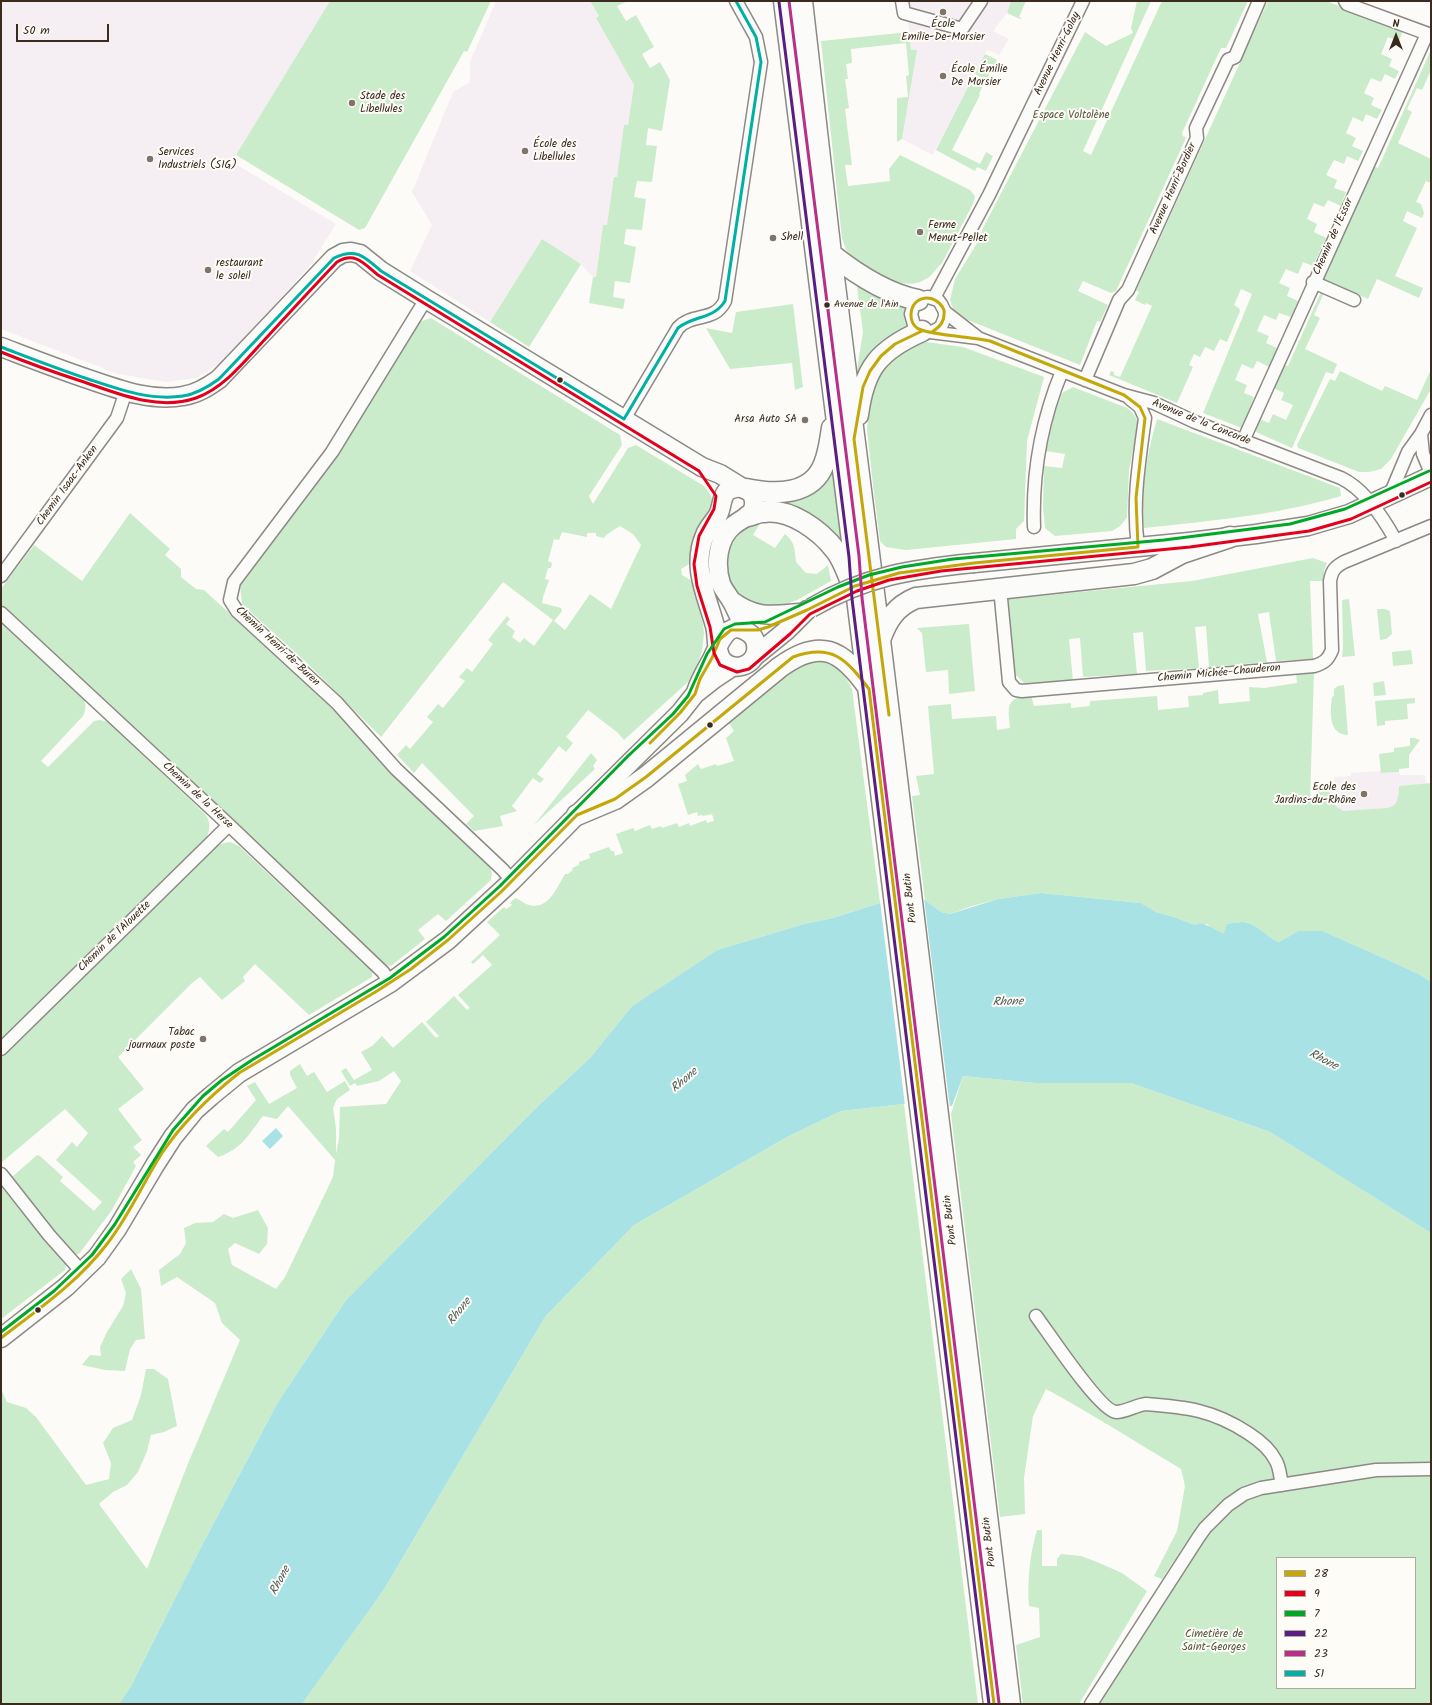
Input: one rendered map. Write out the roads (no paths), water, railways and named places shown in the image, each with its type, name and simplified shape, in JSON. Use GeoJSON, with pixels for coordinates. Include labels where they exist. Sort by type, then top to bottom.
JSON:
{"type":"FeatureCollection","features":[{"type":"Feature","properties":{"kind":"main road"},"geometry":{"type":"LineString","coordinates":[[784,1],[836,404],[854,557],[857,598],[869,689],[890,792]]}},
{"type":"Feature","properties":{"kind":"main road"},"geometry":{"type":"LineString","coordinates":[[802,1],[831,254],[880,640],[890,792]]}},
{"type":"Feature","properties":{"kind":"main road"},"geometry":{"type":"LineString","coordinates":[[831,254],[851,270],[897,294],[926,299]]}},
{"type":"Feature","properties":{"kind":"main road"},"geometry":{"type":"LineString","coordinates":[[854,439],[863,387],[870,371],[881,356],[895,344],[927,331]]}},
{"type":"Feature","properties":{"kind":"main road"},"geometry":{"type":"LineString","coordinates":[[743,488],[762,492],[787,492],[806,486],[815,478],[822,469],[827,455],[836,404]]}},
{"type":"Feature","properties":{"kind":"main road"},"geometry":{"type":"LineString","coordinates":[[746,518],[762,512],[779,513],[801,521],[818,532],[836,550],[857,598]]}},
{"type":"Feature","properties":{"kind":"main road"},"geometry":{"type":"LineString","coordinates":[[880,640],[890,616],[901,605],[908,601],[929,596],[1141,573],[1182,553],[1230,537]]}},
{"type":"Feature","properties":{"kind":"main road"},"geometry":{"type":"LineString","coordinates":[[577,815],[615,799],[646,777],[780,667],[804,652],[819,650],[840,657],[857,672],[869,689]]}},
{"type":"Feature","properties":{"kind":"main road","name":"Pont Butin"},"geometry":{"type":"LineString","coordinates":[[890,792],[995,1647]]}},
{"type":"Feature","properties":{"kind":"main road"},"geometry":{"type":"LineString","coordinates":[[994,1704],[995,1647]]}},
{"type":"Feature","properties":{"kind":"main road"},"geometry":{"type":"LineString","coordinates":[[995,1647],[1010,1704]]}},
{"type":"Feature","properties":{"kind":"street"},"geometry":{"type":"LineString","coordinates":[[624,419],[678,328],[687,321],[714,314],[725,301],[761,62],[756,37],[736,1]]}},
{"type":"Feature","properties":{"kind":"street"},"geometry":{"type":"LineString","coordinates":[[902,1],[904,13],[962,29],[981,1]]}},
{"type":"Feature","properties":{"kind":"street","name":"Avenue Henri-Golay"},"geometry":{"type":"LineString","coordinates":[[926,299],[989,194],[1084,1]]}},
{"type":"Feature","properties":{"kind":"street","name":"Avenue Henri-Bordier"},"geometry":{"type":"LineString","coordinates":[[1085,380],[1119,300],[1128,290],[1196,138],[1196,128],[1228,60],[1235,57],[1259,1]]}},
{"type":"Feature","properties":{"kind":"street"},"geometry":{"type":"LineString","coordinates":[[1346,1],[1347,4],[1429,34]]}},
{"type":"Feature","properties":{"kind":"street","name":"Chemin de l'Essor"},"geometry":{"type":"LineString","coordinates":[[1243,441],[1314,282],[1429,34]]}},
{"type":"Feature","properties":{"kind":"street"},"geometry":{"type":"LineString","coordinates":[[1,347],[61,370],[126,391],[151,396],[172,397],[192,394],[212,384],[227,372],[334,258],[343,253],[351,252],[360,254],[382,271],[426,299],[702,467],[720,474],[750,492],[755,502],[752,512],[746,518],[730,528],[722,540],[718,554],[718,567],[724,590],[732,601],[744,630],[750,633],[756,644],[755,656]]}},
{"type":"Feature","properties":{"kind":"street"},"geometry":{"type":"LineString","coordinates":[[1314,282],[1354,300]]}},
{"type":"Feature","properties":{"kind":"street","name":"Chemin Henri-de-Buren"},"geometry":{"type":"LineString","coordinates":[[426,299],[332,452],[234,582],[230,600],[237,611],[337,703],[396,769],[503,870],[512,881]]}},
{"type":"Feature","properties":{"kind":"street"},"geometry":{"type":"LineString","coordinates":[[926,299],[942,304],[945,312],[945,317],[941,327],[927,331],[914,324],[911,314],[912,309],[926,299]]}},
{"type":"Feature","properties":{"kind":"street","name":"Avenue de la Concorde"},"geometry":{"type":"LineString","coordinates":[[945,312],[978,338]]}},
{"type":"Feature","properties":{"kind":"street","name":"Avenue de la Concorde"},"geometry":{"type":"LineString","coordinates":[[927,331],[978,338],[1124,395],[1154,403],[1172,413],[1348,481],[1383,518],[1396,541]]}},
{"type":"Feature","properties":{"kind":"street"},"geometry":{"type":"LineString","coordinates":[[1034,527],[1033,494],[1039,447],[1043,427],[1062,371]]}},
{"type":"Feature","properties":{"kind":"street","name":"Chemin Isaac-Anken"},"geometry":{"type":"LineString","coordinates":[[1,576],[5,563],[118,418],[126,391]]}},
{"type":"Feature","properties":{"kind":"street"},"geometry":{"type":"LineString","coordinates":[[1124,395],[1140,407],[1145,418],[1135,493],[1135,526],[1138,547]]}},
{"type":"Feature","properties":{"kind":"street"},"geometry":{"type":"LineString","coordinates":[[1145,418],[1155,411],[1172,413]]}},
{"type":"Feature","properties":{"kind":"street"},"geometry":{"type":"LineString","coordinates":[[1390,495],[1408,452],[1421,434],[1431,415]]}},
{"type":"Feature","properties":{"kind":"street"},"geometry":{"type":"LineString","coordinates":[[695,694],[700,679],[717,646],[725,634],[731,630],[758,630],[768,628],[843,591],[882,577],[912,570],[974,562],[1230,537],[1318,523],[1349,514],[1431,474],[1423,454],[1421,434]]}},
{"type":"Feature","properties":{"kind":"street"},"geometry":{"type":"LineString","coordinates":[[702,467],[718,489],[724,512],[733,519],[746,518]]}},
{"type":"Feature","properties":{"kind":"street"},"geometry":{"type":"LineString","coordinates":[[732,666],[723,661],[717,646],[715,626],[700,578],[698,563],[704,537],[718,514],[726,492],[730,489],[743,488]]}},
{"type":"Feature","properties":{"kind":"street","name":"Chemin Michée-Chauderon"},"geometry":{"type":"LineString","coordinates":[[1000,588],[1009,682],[1016,690],[1022,691],[1314,666],[1324,663],[1332,650],[1330,581],[1331,572],[1335,567],[1431,526]]}},
{"type":"Feature","properties":{"kind":"street"},"geometry":{"type":"LineString","coordinates":[[732,601],[750,612],[768,628],[787,630],[804,611]]}},
{"type":"Feature","properties":{"kind":"street","name":"Chemin de la Herse"},"geometry":{"type":"LineString","coordinates":[[1,613],[229,825],[383,972],[390,983]]}},
{"type":"Feature","properties":{"kind":"street"},"geometry":{"type":"LineString","coordinates":[[1,1338],[66,1287],[97,1257],[118,1229],[173,1137],[195,1110],[239,1073],[390,983],[448,940],[512,881],[680,713],[695,694],[732,666],[746,665],[755,656],[768,628]]}},
{"type":"Feature","properties":{"kind":"street","name":"Chemin de l'Alouette"},"geometry":{"type":"LineString","coordinates":[[1,1048],[229,825]]}},
{"type":"Feature","properties":{"kind":"street"},"geometry":{"type":"LineString","coordinates":[[1,1174],[49,1235],[82,1272]]}},
{"type":"Feature","properties":{"kind":"street"},"geometry":{"type":"LineString","coordinates":[[1036,1316],[1096,1398],[1111,1410],[1116,1412],[1122,1411],[1146,1404],[1195,1409],[1217,1416],[1240,1428],[1268,1449],[1277,1462],[1282,1485]]}},
{"type":"Feature","properties":{"kind":"street"},"geometry":{"type":"LineString","coordinates":[[1091,1704],[1165,1586],[1205,1528],[1228,1505],[1244,1494],[1261,1488],[1376,1470],[1431,1469]]}},
{"type":"Feature","properties":{"kind":"water","name":"Rhone"},"geometry":{"type":"Polygon","coordinates":[[[1041,893],[1141,903],[1156,912],[1195,925],[1206,925],[1224,933],[1227,924],[1241,922],[1248,923],[1257,927],[1279,942],[1298,931],[1323,931],[1419,974],[1431,982],[1431,1233],[1270,1132],[1131,1083],[1035,1083],[963,1076],[952,1106],[904,1104],[841,1111],[787,1137],[634,1225],[545,1317],[383,1591],[302,1704],[119,1704],[131,1686],[200,1549],[278,1402],[346,1300],[536,1108],[590,1058],[632,1006],[717,950],[804,924],[833,918],[880,903],[925,900],[941,912],[950,914],[998,899],[1041,893]]]}},
{"type":"Feature","properties":{"kind":"water"},"geometry":{"type":"Polygon","coordinates":[[[276,1128],[283,1136],[270,1149],[262,1141],[276,1128]]]}},
{"type":"Feature","properties":{"kind":"place","name":"École Emilie-De-Morsier"},"geometry":{"type":"Point","coordinates":[943,12]}},
{"type":"Feature","properties":{"kind":"place","name":"École Émilie De Morsier"},"geometry":{"type":"Point","coordinates":[943,76]}},
{"type":"Feature","properties":{"kind":"place","name":"Stade des Libellules"},"geometry":{"type":"Point","coordinates":[352,103]}},
{"type":"Feature","properties":{"kind":"place","name":"École des Libellules"},"geometry":{"type":"Point","coordinates":[525,151]}},
{"type":"Feature","properties":{"kind":"place","name":"Services Industriels (SIG)"},"geometry":{"type":"Point","coordinates":[150,159]}},
{"type":"Feature","properties":{"kind":"place","name":"Ferme Menut-Pellet"},"geometry":{"type":"Point","coordinates":[920,232]}},
{"type":"Feature","properties":{"kind":"place","name":"Shell"},"geometry":{"type":"Point","coordinates":[773,238]}},
{"type":"Feature","properties":{"kind":"place","name":"restaurant le soleil"},"geometry":{"type":"Point","coordinates":[208,270]}},
{"type":"Feature","properties":{"kind":"place","name":"Avenue de l'Ain"},"geometry":{"type":"Point","coordinates":[827,305]}},
{"type":"Feature","properties":{"kind":"place","name":"Arsa Auto SA"},"geometry":{"type":"Point","coordinates":[805,420]}},
{"type":"Feature","properties":{"kind":"place","name":"Ecole des Jardins-du-Rhône"},"geometry":{"type":"Point","coordinates":[1364,794]}},
{"type":"Feature","properties":{"kind":"place","name":"Tabac journaux poste"},"geometry":{"type":"Point","coordinates":[203,1039]}},
{"type":"Feature","properties":{"kind":"park label","name":"Espace Voltolène"},"geometry":{"type":"Point","coordinates":[1071,116]}},
{"type":"Feature","properties":{"kind":"park label","name":"Cimetière de Saint-Georges"},"geometry":{"type":"Point","coordinates":[1214,1641]}}]}
